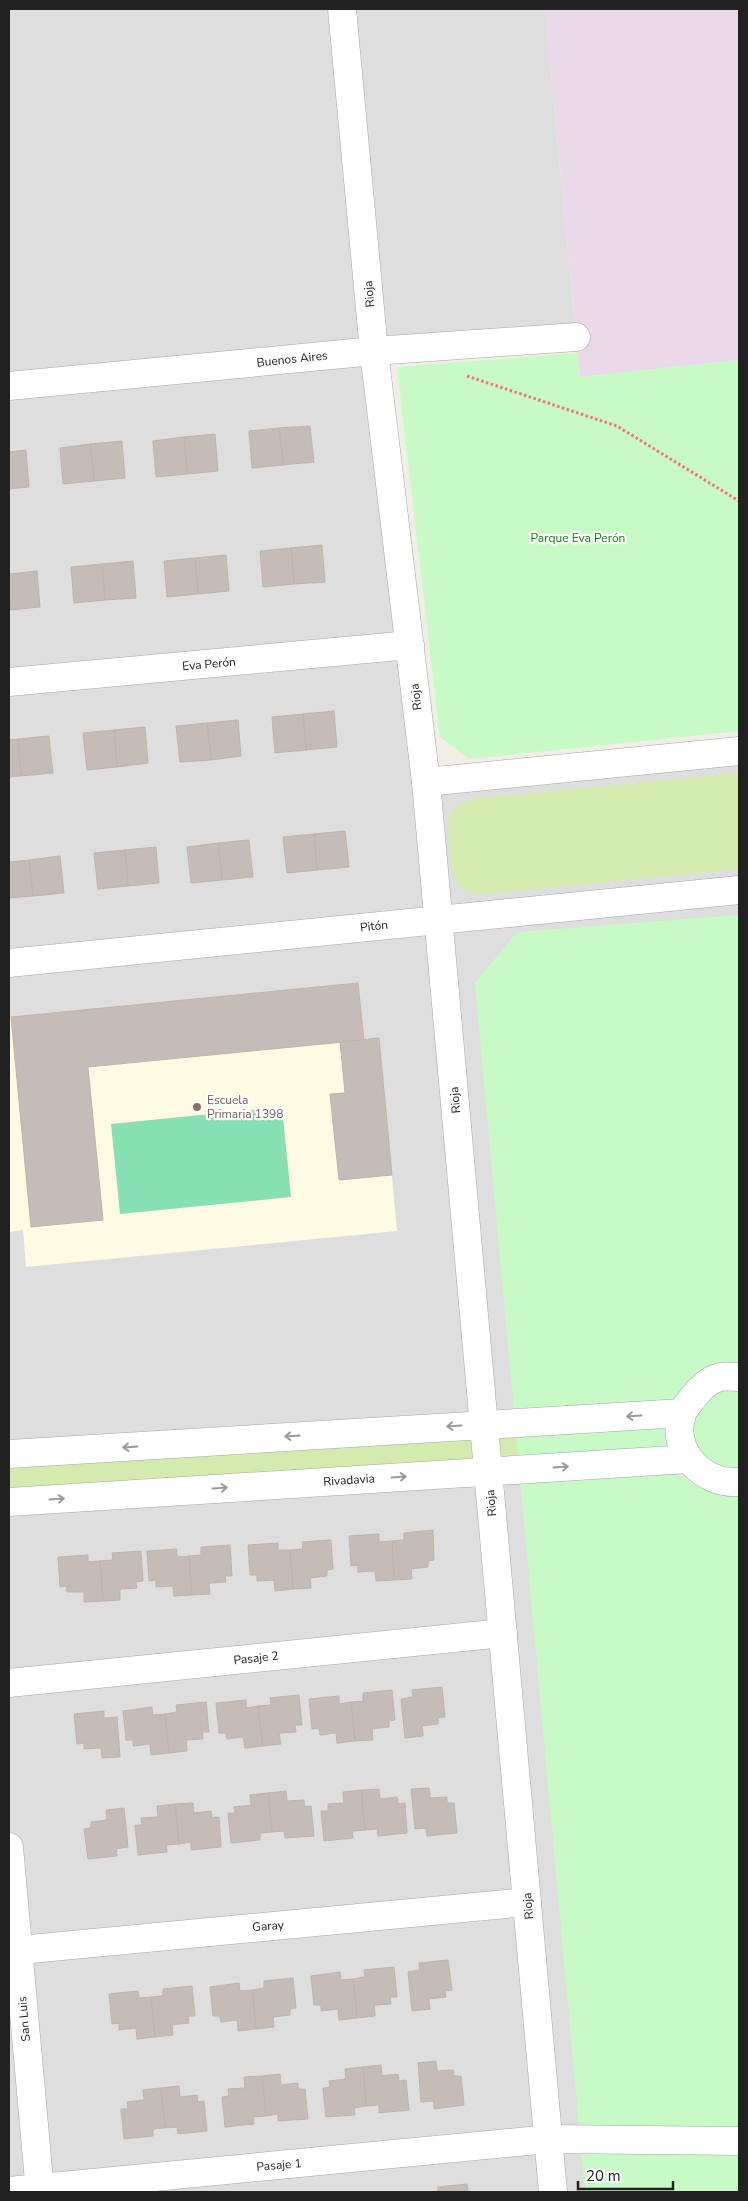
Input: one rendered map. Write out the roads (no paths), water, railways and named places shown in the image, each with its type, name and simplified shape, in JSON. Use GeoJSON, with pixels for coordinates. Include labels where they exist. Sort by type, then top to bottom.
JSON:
{"type":"FeatureCollection","features":[{"type":"Feature","properties":{"kind":"street","name":"Rioja"},"geometry":{"type":"LineString","coordinates":[[342,9],[374,351],[426,782],[553,2192]]}},
{"type":"Feature","properties":{"kind":"street","name":"Buenos Aires"},"geometry":{"type":"LineString","coordinates":[[9,386],[374,351],[576,336]]}},
{"type":"Feature","properties":{"kind":"street","name":"Eva Perón"},"geometry":{"type":"LineString","coordinates":[[9,682],[410,646]]}},
{"type":"Feature","properties":{"kind":"street"},"geometry":{"type":"LineString","coordinates":[[426,782],[739,752]]}},
{"type":"Feature","properties":{"kind":"street","name":"Pitón"},"geometry":{"type":"LineString","coordinates":[[9,964],[739,890]]}},
{"type":"Feature","properties":{"kind":"street"},"geometry":{"type":"LineString","coordinates":[[739,1377],[719,1377],[699,1389],[682,1413],[680,1428],[682,1444],[688,1459],[706,1475],[727,1483],[739,1482]]}},
{"type":"Feature","properties":{"kind":"street"},"geometry":{"type":"LineString","coordinates":[[9,1454],[682,1413]]}},
{"type":"Feature","properties":{"kind":"street","name":"Rivadavia"},"geometry":{"type":"LineString","coordinates":[[9,1502],[688,1459]]}},
{"type":"Feature","properties":{"kind":"street","name":"Pasaje 2"},"geometry":{"type":"LineString","coordinates":[[9,1683],[503,1633]]}},
{"type":"Feature","properties":{"kind":"street","name":"San Luis"},"geometry":{"type":"LineString","coordinates":[[9,1847],[13,1950],[40,2190]]}},
{"type":"Feature","properties":{"kind":"street","name":"Garay"},"geometry":{"type":"LineString","coordinates":[[13,1950],[527,1902]]}},
{"type":"Feature","properties":{"kind":"street","name":"Pasaje 1"},"geometry":{"type":"LineString","coordinates":[[9,2191],[40,2190],[548,2139],[739,2141]]}},
{"type":"Feature","properties":{"kind":"place","name":"Escuela Primaria 1398"},"geometry":{"type":"Point","coordinates":[197,1107]}},
{"type":"Feature","properties":{"kind":"park label","name":"Parque Eva Perón"},"geometry":{"type":"Point","coordinates":[578,538]}}]}
